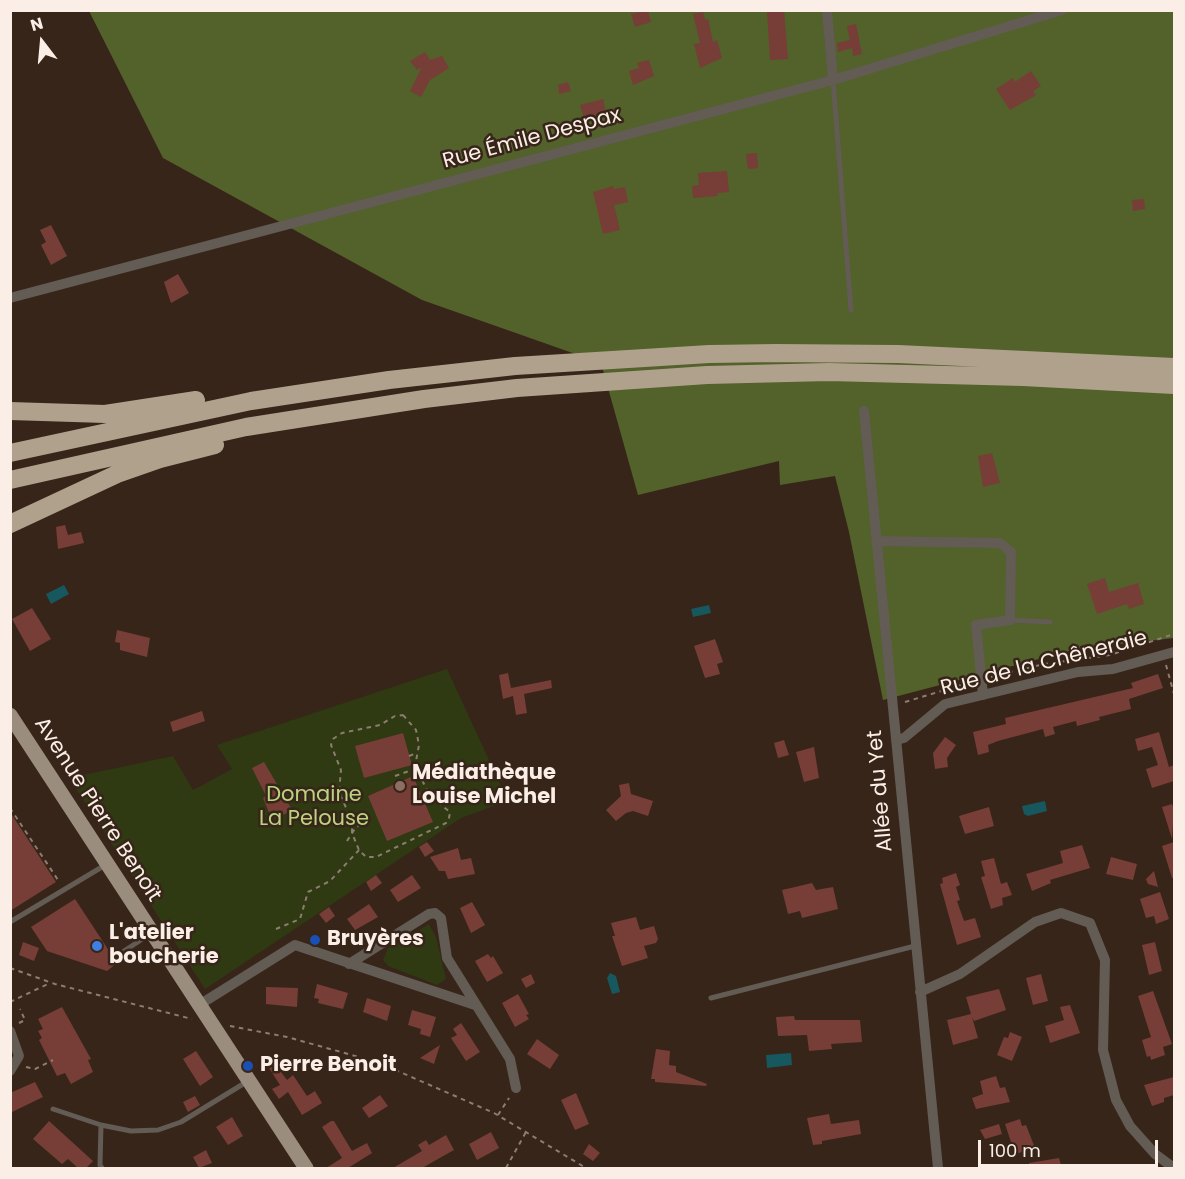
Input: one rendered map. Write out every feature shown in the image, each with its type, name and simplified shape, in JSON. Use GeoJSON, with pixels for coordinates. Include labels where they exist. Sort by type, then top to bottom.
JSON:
{"type":"FeatureCollection","features":[{"type":"Feature","properties":{"kind":"highway"},"geometry":{"type":"LineString","coordinates":[[10,453],[206,409],[388,380],[515,366],[709,354],[897,354],[1174,367]]}},
{"type":"Feature","properties":{"kind":"highway"},"geometry":{"type":"LineString","coordinates":[[10,480],[196,437],[330,414],[517,388],[707,375],[872,372],[1174,385]]}},
{"type":"Feature","properties":{"kind":"highway"},"geometry":{"type":"LineString","coordinates":[[10,411],[105,414],[300,382],[388,380]]}},
{"type":"Feature","properties":{"kind":"highway"},"geometry":{"type":"LineString","coordinates":[[10,524],[117,474],[160,459],[330,414]]}},
{"type":"Feature","properties":{"kind":"main road","name":"Avenue Pierre Benoît"},"geometry":{"type":"LineString","coordinates":[[10,715],[152,933],[196,1012],[249,1081],[306,1168]]}},
{"type":"Feature","properties":{"kind":"street"},"geometry":{"type":"LineString","coordinates":[[827,10],[834,80]]}},
{"type":"Feature","properties":{"kind":"street","name":"Rue Émile Despax"},"geometry":{"type":"LineString","coordinates":[[10,298],[834,80],[1062,10]]}},
{"type":"Feature","properties":{"kind":"street","name":"Allée du Yet"},"geometry":{"type":"LineString","coordinates":[[864,411],[938,1168]]}},
{"type":"Feature","properties":{"kind":"street"},"geometry":{"type":"LineString","coordinates":[[876,541],[1000,543],[1011,552],[1010,620],[976,625],[983,695]]}},
{"type":"Feature","properties":{"kind":"street","name":"Rue de la Chêneraie"},"geometry":{"type":"LineString","coordinates":[[896,740],[904,738],[945,704],[1078,672],[1113,669],[1174,652]]}},
{"type":"Feature","properties":{"kind":"street"},"geometry":{"type":"LineString","coordinates":[[349,964],[429,914],[435,913],[441,918],[447,958],[474,1005],[510,1059],[516,1088]]}},
{"type":"Feature","properties":{"kind":"street"},"geometry":{"type":"LineString","coordinates":[[920,992],[960,974],[1035,922],[1061,913],[1090,923],[1105,960],[1103,1050],[1116,1100],[1130,1126],[1155,1154],[1174,1168]]}},
{"type":"Feature","properties":{"kind":"street"},"geometry":{"type":"LineString","coordinates":[[196,1012],[295,945],[474,1005]]}},
{"type":"Feature","properties":{"kind":"street"},"geometry":{"type":"LineString","coordinates":[[10,1031],[20,1060],[10,1071]]}},
{"type":"Feature","properties":{"kind":"lane"},"geometry":{"type":"LineString","coordinates":[[834,80],[851,310]]}},
{"type":"Feature","properties":{"kind":"lane"},"geometry":{"type":"LineString","coordinates":[[1010,620],[1050,622]]}},
{"type":"Feature","properties":{"kind":"lane"},"geometry":{"type":"LineString","coordinates":[[10,922],[108,863]]}},
{"type":"Feature","properties":{"kind":"lane"},"geometry":{"type":"LineString","coordinates":[[121,952],[152,933]]}},
{"type":"Feature","properties":{"kind":"lane"},"geometry":{"type":"LineString","coordinates":[[711,998],[915,946]]}},
{"type":"Feature","properties":{"kind":"lane"},"geometry":{"type":"LineString","coordinates":[[53,1110],[101,1125],[131,1131],[158,1130],[181,1122],[249,1081]]}},
{"type":"Feature","properties":{"kind":"lane"},"geometry":{"type":"LineString","coordinates":[[101,1125],[100,1165],[102,1168]]}},
{"type":"Feature","properties":{"kind":"path"},"geometry":{"type":"LineString","coordinates":[[894,716],[897,708],[910,699],[1044,664],[1110,655],[1174,634]]}},
{"type":"Feature","properties":{"kind":"path"},"geometry":{"type":"LineString","coordinates":[[1163,655],[1174,694]]}},
{"type":"Feature","properties":{"kind":"path"},"geometry":{"type":"LineString","coordinates":[[403,715],[416,730],[418,768],[430,796],[450,812],[446,823],[376,857],[366,857],[359,850],[352,833],[352,821],[339,792],[341,770],[331,745],[333,739],[342,733],[380,725],[395,716],[403,715]]}},
{"type":"Feature","properties":{"kind":"path"},"geometry":{"type":"LineString","coordinates":[[409,756],[417,753]]}},
{"type":"Feature","properties":{"kind":"path"},"geometry":{"type":"LineString","coordinates":[[395,776],[418,768]]}},
{"type":"Feature","properties":{"kind":"path"},"geometry":{"type":"LineString","coordinates":[[10,808],[58,880]]}},
{"type":"Feature","properties":{"kind":"path"},"geometry":{"type":"LineString","coordinates":[[347,841],[356,827],[373,820]]}},
{"type":"Feature","properties":{"kind":"path"},"geometry":{"type":"LineString","coordinates":[[276,929],[300,919],[308,892],[330,881],[359,850]]}},
{"type":"Feature","properties":{"kind":"path"},"geometry":{"type":"LineString","coordinates":[[10,968],[51,983],[196,1012]]}},
{"type":"Feature","properties":{"kind":"path"},"geometry":{"type":"LineString","coordinates":[[10,1002],[51,983]]}},
{"type":"Feature","properties":{"kind":"path"},"geometry":{"type":"LineString","coordinates":[[221,1024],[287,1037],[377,1062],[498,1115],[586,1168]]}},
{"type":"Feature","properties":{"kind":"path"},"geometry":{"type":"LineString","coordinates":[[20,1060],[35,1069],[53,1060]]}},
{"type":"Feature","properties":{"kind":"path"},"geometry":{"type":"LineString","coordinates":[[498,1115],[516,1088]]}},
{"type":"Feature","properties":{"kind":"path"},"geometry":{"type":"LineString","coordinates":[[506,1168],[526,1132]]}},
{"type":"Feature","properties":{"kind":"green space"},"geometry":{"type":"Polygon","coordinates":[[[89,11],[1174,11],[1174,638],[1077,649],[883,700],[849,532],[835,476],[780,485],[779,461],[638,495],[601,363],[422,300],[163,158],[89,11]]]}},
{"type":"Feature","properties":{"kind":"green space","name":"Domaine La Pelouse"},"geometry":{"type":"Polygon","coordinates":[[[447,669],[508,801],[461,818],[205,989],[69,778],[173,756],[193,790],[232,769],[217,745],[447,669]]]}},
{"type":"Feature","properties":{"kind":"green space"},"geometry":{"type":"Polygon","coordinates":[[[429,924],[436,937],[446,979],[437,985],[388,966],[383,960],[388,948],[429,924]]]}},
{"type":"Feature","properties":{"kind":"water"},"geometry":{"type":"Polygon","coordinates":[[[64,585],[69,594],[51,604],[46,594],[64,585]]]}},
{"type":"Feature","properties":{"kind":"water"},"geometry":{"type":"Polygon","coordinates":[[[709,605],[711,613],[693,617],[691,609],[709,605]]]}},
{"type":"Feature","properties":{"kind":"water"},"geometry":{"type":"Polygon","coordinates":[[[1045,801],[1047,811],[1028,816],[1024,814],[1022,806],[1045,801]]]}},
{"type":"Feature","properties":{"kind":"water"},"geometry":{"type":"Polygon","coordinates":[[[610,973],[616,976],[620,992],[612,994],[607,978],[610,973]]]}},
{"type":"Feature","properties":{"kind":"water"},"geometry":{"type":"Polygon","coordinates":[[[791,1053],[792,1065],[767,1068],[766,1055],[791,1053]]]}},
{"type":"Feature","properties":{"kind":"building"},"geometry":{"type":"Polygon","coordinates":[[[648,10],[651,22],[635,27],[631,14],[648,10]]]}},
{"type":"Feature","properties":{"kind":"building"},"geometry":{"type":"Polygon","coordinates":[[[767,10],[784,10],[788,59],[770,60],[767,10]]]}},
{"type":"Feature","properties":{"kind":"building"},"geometry":{"type":"Polygon","coordinates":[[[703,12],[705,20],[708,19],[713,42],[717,40],[722,58],[700,68],[694,44],[700,43],[693,14],[703,12]]]}},
{"type":"Feature","properties":{"kind":"building"},"geometry":{"type":"Polygon","coordinates":[[[856,24],[862,54],[853,56],[852,48],[838,52],[837,43],[850,40],[847,26],[856,24]]]}},
{"type":"Feature","properties":{"kind":"building"},"geometry":{"type":"Polygon","coordinates":[[[425,52],[430,60],[442,56],[449,68],[430,80],[421,97],[410,91],[422,67],[417,70],[410,61],[425,52]]]}},
{"type":"Feature","properties":{"kind":"building"},"geometry":{"type":"Polygon","coordinates":[[[649,60],[654,76],[633,85],[629,71],[639,68],[637,63],[649,60]]]}},
{"type":"Feature","properties":{"kind":"building"},"geometry":{"type":"Polygon","coordinates":[[[1031,71],[1041,86],[1033,91],[1036,95],[1010,110],[996,89],[1013,78],[1015,82],[1031,71]]]}},
{"type":"Feature","properties":{"kind":"building"},"geometry":{"type":"Polygon","coordinates":[[[568,82],[571,91],[559,94],[558,85],[568,82]]]}},
{"type":"Feature","properties":{"kind":"building"},"geometry":{"type":"Polygon","coordinates":[[[603,99],[606,112],[584,118],[580,105],[603,99]]]}},
{"type":"Feature","properties":{"kind":"building"},"geometry":{"type":"Polygon","coordinates":[[[757,153],[758,168],[748,169],[746,154],[757,153]]]}},
{"type":"Feature","properties":{"kind":"building"},"geometry":{"type":"Polygon","coordinates":[[[727,171],[729,192],[718,193],[717,196],[693,198],[692,186],[699,185],[698,173],[727,171]]]}},
{"type":"Feature","properties":{"kind":"building"},"geometry":{"type":"Polygon","coordinates":[[[613,186],[614,189],[625,187],[628,202],[614,205],[620,230],[603,234],[593,192],[613,186]]]}},
{"type":"Feature","properties":{"kind":"building"},"geometry":{"type":"Polygon","coordinates":[[[1144,199],[1145,209],[1133,211],[1132,200],[1144,199]]]}},
{"type":"Feature","properties":{"kind":"building"},"geometry":{"type":"Polygon","coordinates":[[[51,225],[67,256],[51,265],[41,245],[46,242],[40,230],[51,225]]]}},
{"type":"Feature","properties":{"kind":"building"},"geometry":{"type":"Polygon","coordinates":[[[178,274],[189,293],[171,303],[164,282],[178,274]]]}},
{"type":"Feature","properties":{"kind":"building"},"geometry":{"type":"Polygon","coordinates":[[[992,453],[1000,483],[983,487],[978,456],[992,453]]]}},
{"type":"Feature","properties":{"kind":"building"},"geometry":{"type":"Polygon","coordinates":[[[65,525],[68,535],[81,532],[84,543],[58,549],[56,527],[65,525]]]}},
{"type":"Feature","properties":{"kind":"building"},"geometry":{"type":"Polygon","coordinates":[[[1105,578],[1109,592],[1138,583],[1144,604],[1129,609],[1127,604],[1097,614],[1087,584],[1105,578]]]}},
{"type":"Feature","properties":{"kind":"building"},"geometry":{"type":"Polygon","coordinates":[[[32,608],[51,639],[30,651],[12,619],[32,608]]]}},
{"type":"Feature","properties":{"kind":"building"},"geometry":{"type":"Polygon","coordinates":[[[117,630],[150,638],[147,657],[120,650],[120,643],[115,642],[117,630]]]}},
{"type":"Feature","properties":{"kind":"building"},"geometry":{"type":"Polygon","coordinates":[[[715,639],[723,662],[717,664],[720,674],[705,678],[694,646],[715,639]]]}},
{"type":"Feature","properties":{"kind":"building"},"geometry":{"type":"Polygon","coordinates":[[[508,673],[511,688],[551,680],[552,688],[524,694],[527,713],[516,715],[513,696],[503,699],[499,675],[508,673]]]}},
{"type":"Feature","properties":{"kind":"building"},"geometry":{"type":"Polygon","coordinates":[[[1158,674],[1163,688],[1129,699],[1131,709],[1099,717],[1100,720],[1077,726],[1076,721],[1053,727],[1055,734],[1045,737],[1043,729],[998,741],[988,745],[989,752],[978,755],[973,732],[1006,724],[1005,718],[1133,688],[1131,683],[1158,674]]]}},
{"type":"Feature","properties":{"kind":"building"},"geometry":{"type":"Polygon","coordinates":[[[202,711],[205,721],[173,732],[170,722],[202,711]]]}},
{"type":"Feature","properties":{"kind":"building"},"geometry":{"type":"Polygon","coordinates":[[[1159,732],[1169,767],[1174,765],[1174,781],[1152,788],[1146,769],[1158,765],[1152,747],[1138,751],[1135,739],[1159,732]]]}},
{"type":"Feature","properties":{"kind":"building"},"geometry":{"type":"Polygon","coordinates":[[[403,733],[412,765],[364,778],[355,746],[403,733]]]}},
{"type":"Feature","properties":{"kind":"building"},"geometry":{"type":"Polygon","coordinates":[[[945,737],[956,745],[947,758],[948,767],[935,769],[933,753],[945,737]]]}},
{"type":"Feature","properties":{"kind":"building"},"geometry":{"type":"Polygon","coordinates":[[[784,740],[789,755],[778,758],[774,743],[784,740]]]}},
{"type":"Feature","properties":{"kind":"building"},"geometry":{"type":"Polygon","coordinates":[[[814,747],[819,778],[804,782],[796,752],[814,747]]]}},
{"type":"Feature","properties":{"kind":"building"},"geometry":{"type":"Polygon","coordinates":[[[264,762],[291,808],[287,813],[276,818],[270,815],[263,798],[266,796],[252,768],[264,762]]]}},
{"type":"Feature","properties":{"kind":"building"},"geometry":{"type":"Polygon","coordinates":[[[413,776],[433,822],[387,841],[368,796],[413,776]]]}},
{"type":"Feature","properties":{"kind":"building"},"geometry":{"type":"Polygon","coordinates":[[[629,783],[631,794],[653,801],[648,816],[633,811],[626,813],[616,821],[606,810],[621,796],[619,785],[629,783]]]}},
{"type":"Feature","properties":{"kind":"building"},"geometry":{"type":"Polygon","coordinates":[[[1172,804],[1174,810],[1172,839],[1162,807],[1172,804]]]}},
{"type":"Feature","properties":{"kind":"building"},"geometry":{"type":"Polygon","coordinates":[[[989,807],[994,826],[965,834],[959,816],[989,807]]]}},
{"type":"Feature","properties":{"kind":"building"},"geometry":{"type":"Polygon","coordinates":[[[10,812],[56,882],[10,911],[10,812]]]}},
{"type":"Feature","properties":{"kind":"building"},"geometry":{"type":"Polygon","coordinates":[[[427,842],[434,851],[425,857],[419,847],[427,842]]]}},
{"type":"Feature","properties":{"kind":"building"},"geometry":{"type":"Polygon","coordinates":[[[1174,842],[1174,878],[1172,878],[1162,846],[1174,842]]]}},
{"type":"Feature","properties":{"kind":"building"},"geometry":{"type":"Polygon","coordinates":[[[1082,845],[1090,868],[1050,880],[1051,883],[1032,891],[1026,874],[1063,863],[1060,851],[1082,845]]]}},
{"type":"Feature","properties":{"kind":"building"},"geometry":{"type":"Polygon","coordinates":[[[458,848],[461,860],[471,858],[475,874],[448,879],[445,871],[439,871],[430,857],[458,848]]]}},
{"type":"Feature","properties":{"kind":"building"},"geometry":{"type":"Polygon","coordinates":[[[1111,857],[1137,864],[1133,880],[1106,874],[1111,857]]]}},
{"type":"Feature","properties":{"kind":"building"},"geometry":{"type":"Polygon","coordinates":[[[994,858],[1001,884],[1007,882],[1012,895],[1002,898],[1003,905],[991,909],[981,877],[985,876],[981,861],[994,858]]]}},
{"type":"Feature","properties":{"kind":"building"},"geometry":{"type":"Polygon","coordinates":[[[1154,871],[1158,887],[1148,884],[1146,879],[1154,871]]]}},
{"type":"Feature","properties":{"kind":"building"},"geometry":{"type":"Polygon","coordinates":[[[956,873],[960,885],[956,887],[960,900],[957,901],[964,921],[975,918],[981,937],[957,945],[940,884],[943,883],[942,878],[956,873]]]}},
{"type":"Feature","properties":{"kind":"building"},"geometry":{"type":"Polygon","coordinates":[[[376,875],[382,883],[371,891],[366,882],[376,875]]]}},
{"type":"Feature","properties":{"kind":"building"},"geometry":{"type":"Polygon","coordinates":[[[412,875],[421,888],[398,902],[390,890],[412,875]]]}},
{"type":"Feature","properties":{"kind":"building"},"geometry":{"type":"Polygon","coordinates":[[[812,883],[816,890],[833,887],[838,909],[802,918],[800,911],[788,914],[782,890],[812,883]]]}},
{"type":"Feature","properties":{"kind":"building"},"geometry":{"type":"Polygon","coordinates":[[[1160,892],[1169,919],[1156,924],[1154,916],[1146,918],[1140,899],[1160,892]]]}},
{"type":"Feature","properties":{"kind":"building"},"geometry":{"type":"Polygon","coordinates":[[[75,899],[117,963],[107,971],[47,951],[31,927],[75,899]]]}},
{"type":"Feature","properties":{"kind":"building"},"geometry":{"type":"Polygon","coordinates":[[[472,902],[485,925],[471,933],[460,908],[472,902]]]}},
{"type":"Feature","properties":{"kind":"building"},"geometry":{"type":"Polygon","coordinates":[[[369,904],[378,917],[355,930],[347,919],[369,904]]]}},
{"type":"Feature","properties":{"kind":"building"},"geometry":{"type":"Polygon","coordinates":[[[329,907],[335,916],[326,923],[319,914],[329,907]]]}},
{"type":"Feature","properties":{"kind":"building"},"geometry":{"type":"Polygon","coordinates":[[[636,917],[640,930],[654,926],[658,939],[656,943],[644,946],[648,958],[622,966],[612,936],[615,936],[611,923],[636,917]]]}},
{"type":"Feature","properties":{"kind":"building"},"geometry":{"type":"Polygon","coordinates":[[[23,942],[39,948],[34,961],[19,955],[23,942]]]}},
{"type":"Feature","properties":{"kind":"building"},"geometry":{"type":"Polygon","coordinates":[[[1155,942],[1162,971],[1149,975],[1142,945],[1155,942]]]}},
{"type":"Feature","properties":{"kind":"building"},"geometry":{"type":"Polygon","coordinates":[[[488,954],[491,958],[493,956],[503,973],[487,982],[475,961],[488,954]]]}},
{"type":"Feature","properties":{"kind":"building"},"geometry":{"type":"Polygon","coordinates":[[[531,974],[535,983],[526,988],[521,979],[531,974]]]}},
{"type":"Feature","properties":{"kind":"building"},"geometry":{"type":"Polygon","coordinates":[[[1041,974],[1048,1001],[1033,1005],[1026,978],[1041,974]]]}},
{"type":"Feature","properties":{"kind":"building"},"geometry":{"type":"Polygon","coordinates":[[[317,984],[348,993],[343,1009],[318,1003],[319,999],[314,998],[317,984]]]}},
{"type":"Feature","properties":{"kind":"building"},"geometry":{"type":"Polygon","coordinates":[[[266,987],[298,988],[297,1007],[266,1004],[266,987]]]}},
{"type":"Feature","properties":{"kind":"building"},"geometry":{"type":"Polygon","coordinates":[[[999,989],[1006,1010],[974,1021],[972,1017],[978,1038],[953,1045],[947,1020],[971,1014],[966,997],[999,989]]]}},
{"type":"Feature","properties":{"kind":"building"},"geometry":{"type":"Polygon","coordinates":[[[1153,991],[1172,1044],[1163,1047],[1165,1055],[1151,1060],[1150,1056],[1147,1057],[1142,1040],[1151,1037],[1138,996],[1153,991]]]}},
{"type":"Feature","properties":{"kind":"building"},"geometry":{"type":"Polygon","coordinates":[[[518,994],[529,1014],[526,1015],[529,1019],[515,1027],[502,1003],[518,994]]]}},
{"type":"Feature","properties":{"kind":"building"},"geometry":{"type":"Polygon","coordinates":[[[367,998],[391,1006],[387,1021],[363,1012],[367,998]]]}},
{"type":"Feature","properties":{"kind":"building"},"geometry":{"type":"Polygon","coordinates":[[[1070,1005],[1080,1033],[1050,1043],[1045,1026],[1064,1020],[1060,1007],[1070,1005]]]}},
{"type":"Feature","properties":{"kind":"building"},"geometry":{"type":"Polygon","coordinates":[[[62,1007],[91,1059],[88,1060],[93,1072],[71,1084],[65,1073],[57,1076],[39,1040],[42,1038],[38,1031],[43,1029],[38,1019],[62,1007]]]}},
{"type":"Feature","properties":{"kind":"building"},"geometry":{"type":"Polygon","coordinates":[[[412,1010],[436,1017],[430,1037],[420,1034],[421,1029],[408,1025],[412,1010]]]}},
{"type":"Feature","properties":{"kind":"building"},"geometry":{"type":"Polygon","coordinates":[[[794,1016],[795,1020],[860,1020],[862,1042],[831,1044],[832,1049],[809,1051],[807,1035],[778,1036],[776,1017],[794,1016]]]}},
{"type":"Feature","properties":{"kind":"building"},"geometry":{"type":"Polygon","coordinates":[[[461,1023],[480,1052],[466,1061],[451,1038],[457,1035],[453,1029],[461,1023]]]}},
{"type":"Feature","properties":{"kind":"building"},"geometry":{"type":"Polygon","coordinates":[[[1010,1032],[1022,1037],[1012,1061],[997,1055],[1004,1037],[1008,1038],[1010,1032]]]}},
{"type":"Feature","properties":{"kind":"building"},"geometry":{"type":"Polygon","coordinates":[[[537,1039],[559,1055],[550,1069],[527,1054],[537,1039]]]}},
{"type":"Feature","properties":{"kind":"building"},"geometry":{"type":"Polygon","coordinates":[[[440,1045],[434,1064],[420,1058],[440,1045]]]}},
{"type":"Feature","properties":{"kind":"building"},"geometry":{"type":"Polygon","coordinates":[[[656,1049],[670,1051],[669,1065],[676,1066],[676,1072],[707,1084],[706,1086],[655,1082],[655,1079],[651,1079],[656,1049]]]}},
{"type":"Feature","properties":{"kind":"building"},"geometry":{"type":"Polygon","coordinates":[[[196,1051],[213,1077],[200,1086],[183,1059],[196,1051]]]}},
{"type":"Feature","properties":{"kind":"building"},"geometry":{"type":"Polygon","coordinates":[[[275,1064],[287,1080],[293,1075],[307,1096],[315,1091],[322,1103],[302,1115],[288,1092],[279,1099],[272,1089],[280,1085],[269,1068],[275,1064]]]}},
{"type":"Feature","properties":{"kind":"building"},"geometry":{"type":"Polygon","coordinates":[[[996,1076],[1000,1088],[1005,1087],[1010,1102],[976,1109],[972,1098],[983,1094],[980,1081],[996,1076]]]}},
{"type":"Feature","properties":{"kind":"building"},"geometry":{"type":"Polygon","coordinates":[[[1174,1077],[1174,1095],[1152,1106],[1144,1085],[1174,1077]]]}},
{"type":"Feature","properties":{"kind":"building"},"geometry":{"type":"Polygon","coordinates":[[[35,1082],[43,1097],[10,1113],[10,1093],[35,1082]]]}},
{"type":"Feature","properties":{"kind":"building"},"geometry":{"type":"Polygon","coordinates":[[[576,1093],[589,1124],[575,1130],[561,1100],[576,1093]]]}},
{"type":"Feature","properties":{"kind":"building"},"geometry":{"type":"Polygon","coordinates":[[[380,1095],[388,1106],[369,1118],[362,1108],[380,1095]]]}},
{"type":"Feature","properties":{"kind":"building"},"geometry":{"type":"Polygon","coordinates":[[[195,1096],[200,1105],[188,1112],[183,1102],[195,1096]]]}},
{"type":"Feature","properties":{"kind":"building"},"geometry":{"type":"Polygon","coordinates":[[[829,1114],[831,1124],[859,1120],[861,1134],[822,1141],[822,1144],[813,1145],[807,1118],[829,1114]]]}},
{"type":"Feature","properties":{"kind":"building"},"geometry":{"type":"Polygon","coordinates":[[[232,1117],[243,1136],[228,1145],[216,1127],[232,1117]]]}},
{"type":"Feature","properties":{"kind":"building"},"geometry":{"type":"Polygon","coordinates":[[[1020,1119],[1022,1126],[1026,1125],[1035,1148],[1015,1154],[1005,1124],[1020,1119]]]}},
{"type":"Feature","properties":{"kind":"building"},"geometry":{"type":"Polygon","coordinates":[[[49,1121],[93,1161],[86,1168],[78,1168],[68,1159],[62,1164],[33,1139],[49,1121]]]}},
{"type":"Feature","properties":{"kind":"building"},"geometry":{"type":"Polygon","coordinates":[[[334,1121],[352,1151],[367,1143],[372,1153],[348,1168],[326,1168],[342,1158],[322,1127],[334,1121]]]}},
{"type":"Feature","properties":{"kind":"building"},"geometry":{"type":"Polygon","coordinates":[[[999,1124],[1002,1134],[985,1139],[980,1130],[999,1124]]]}},
{"type":"Feature","properties":{"kind":"building"},"geometry":{"type":"Polygon","coordinates":[[[491,1132],[499,1148],[477,1160],[469,1144],[491,1132]]]}},
{"type":"Feature","properties":{"kind":"building"},"geometry":{"type":"Polygon","coordinates":[[[446,1135],[454,1150],[422,1168],[393,1168],[422,1151],[418,1145],[426,1140],[429,1145],[446,1135]]]}},
{"type":"Feature","properties":{"kind":"building"},"geometry":{"type":"Polygon","coordinates":[[[589,1144],[600,1153],[593,1161],[583,1154],[589,1144]]]}},
{"type":"Feature","properties":{"kind":"building"},"geometry":{"type":"Polygon","coordinates":[[[206,1150],[212,1163],[199,1168],[193,1157],[206,1150]]]}},
{"type":"Feature","properties":{"kind":"building"},"geometry":{"type":"Polygon","coordinates":[[[1059,1158],[1062,1168],[1029,1168],[1029,1163],[1059,1158]]]}},
{"type":"Feature","properties":{"kind":"place","name":"Médiathèque Louise Michel"},"geometry":{"type":"Point","coordinates":[400,786]}},
{"type":"Feature","properties":{"kind":"place","name":"Bruyères"},"geometry":{"type":"Point","coordinates":[315,940]}},
{"type":"Feature","properties":{"kind":"place","name":"L'atelier boucherie"},"geometry":{"type":"Point","coordinates":[97,946]}},
{"type":"Feature","properties":{"kind":"place","name":"Pierre Benoit"},"geometry":{"type":"Point","coordinates":[248,1066]}}]}
